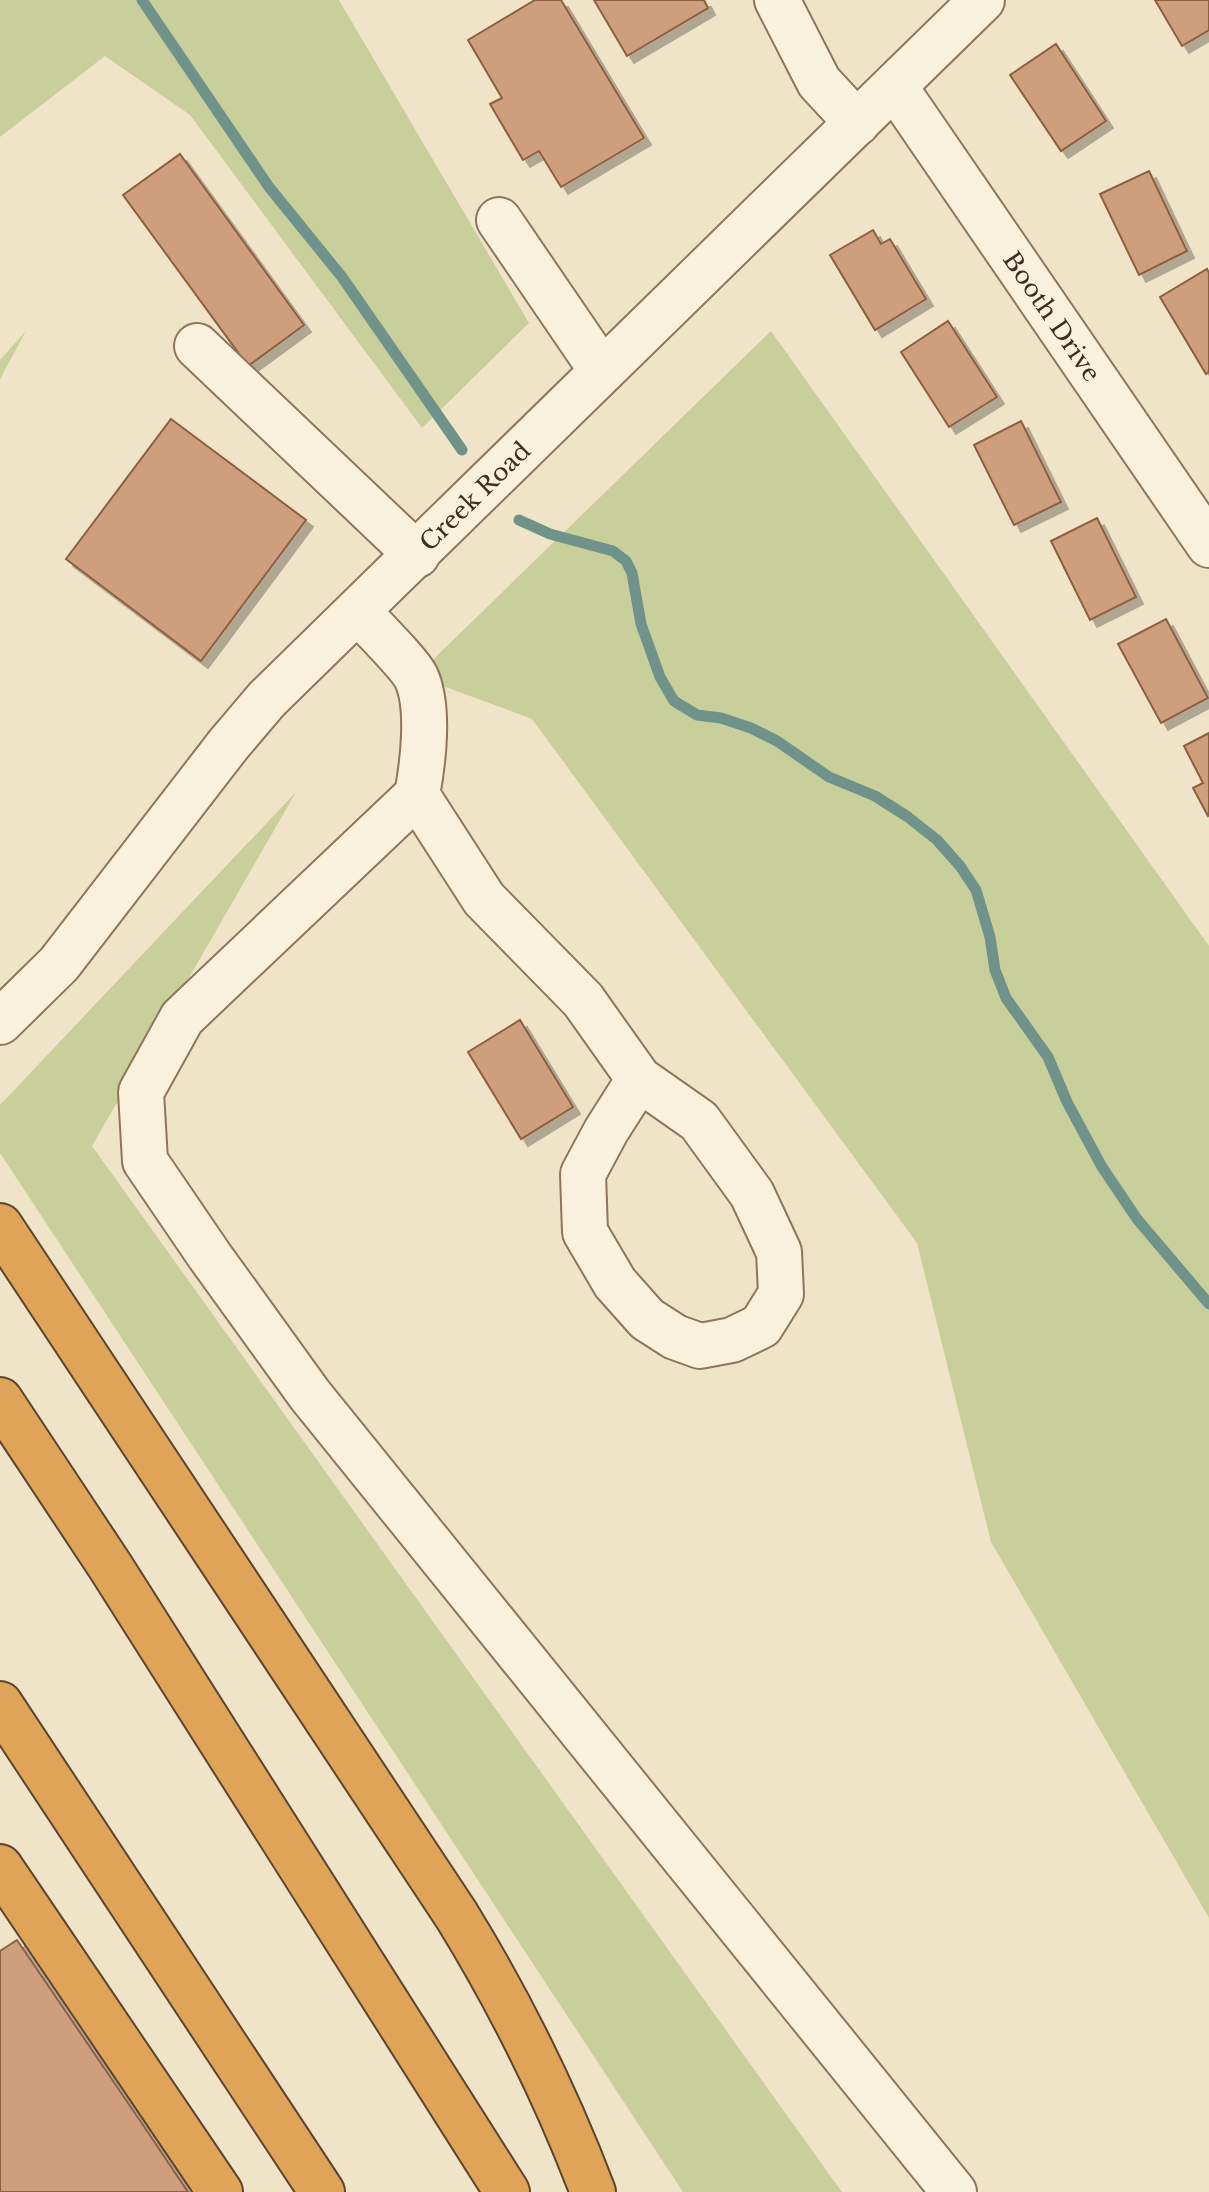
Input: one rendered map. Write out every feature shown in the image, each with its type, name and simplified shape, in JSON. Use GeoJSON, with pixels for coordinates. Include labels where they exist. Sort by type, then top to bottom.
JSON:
{"type":"FeatureCollection","features":[{"type":"Feature","properties":{"kind":"highway"},"geometry":{"type":"LineString","coordinates":[[0,1226],[438,1885],[489,1968],[537,2059],[571,2133],[593,2192]]}},
{"type":"Feature","properties":{"kind":"highway"},"geometry":{"type":"LineString","coordinates":[[0,1400],[110,1566],[507,2192]]}},
{"type":"Feature","properties":{"kind":"highway"},"geometry":{"type":"LineString","coordinates":[[0,1704],[322,2192]]}},
{"type":"Feature","properties":{"kind":"highway"},"geometry":{"type":"LineString","coordinates":[[0,1867],[220,2192]]}},
{"type":"Feature","properties":{"kind":"street"},"geometry":{"type":"LineString","coordinates":[[777,0],[819,82],[857,123]]}},
{"type":"Feature","properties":{"kind":"street","name":"Creek Road"},"geometry":{"type":"LineString","coordinates":[[0,1022],[59,964],[267,699],[982,0]]}},
{"type":"Feature","properties":{"kind":"street","name":"Booth Drive"},"geometry":{"type":"LineString","coordinates":[[895,87],[1209,545]]}},
{"type":"Feature","properties":{"kind":"street"},"geometry":{"type":"LineString","coordinates":[[499,220],[602,371]]}},
{"type":"Feature","properties":{"kind":"street"},"geometry":{"type":"LineString","coordinates":[[197,346],[417,555]]}},
{"type":"Feature","properties":{"kind":"street"},"geometry":{"type":"LineString","coordinates":[[358,611],[416,676],[424,717],[423,761],[417,795],[182,1018],[141,1092],[145,1161],[310,1395],[954,2192]]}},
{"type":"Feature","properties":{"kind":"street"},"geometry":{"type":"LineString","coordinates":[[417,795],[484,899],[583,1000],[639,1079],[699,1121],[752,1194],[779,1252],[781,1294],[761,1326],[732,1340],[700,1346],[675,1337],[647,1319],[615,1283],[585,1232],[583,1174],[639,1079]]}},
{"type":"Feature","properties":{"kind":"green space"},"geometry":{"type":"Polygon","coordinates":[[[0,0],[339,0],[529,323],[422,428],[190,115],[105,56],[0,137],[0,0]]]}},
{"type":"Feature","properties":{"kind":"green space"},"geometry":{"type":"Polygon","coordinates":[[[26,331],[0,379],[0,360],[26,331]]]}},
{"type":"Feature","properties":{"kind":"green space"},"geometry":{"type":"Polygon","coordinates":[[[771,331],[1209,946],[1209,1918],[991,1542],[917,1243],[532,719],[416,676],[771,331]]]}},
{"type":"Feature","properties":{"kind":"green space"},"geometry":{"type":"Polygon","coordinates":[[[296,792],[92,1146],[842,2192],[683,2192],[0,1153],[0,1105],[296,792]]]}},
{"type":"Feature","properties":{"kind":"building"},"geometry":{"type":"Polygon","coordinates":[[[535,0],[561,0],[644,138],[561,187],[539,151],[523,160],[490,104],[502,98],[468,40],[535,0]]]}},
{"type":"Feature","properties":{"kind":"building"},"geometry":{"type":"Polygon","coordinates":[[[594,0],[704,0],[708,8],[627,56],[594,0]]]}},
{"type":"Feature","properties":{"kind":"building"},"geometry":{"type":"Polygon","coordinates":[[[1155,0],[1209,0],[1209,30],[1182,46],[1155,0]]]}},
{"type":"Feature","properties":{"kind":"building"},"geometry":{"type":"Polygon","coordinates":[[[1056,44],[1106,121],[1061,151],[1010,75],[1056,44]]]}},
{"type":"Feature","properties":{"kind":"building"},"geometry":{"type":"Polygon","coordinates":[[[180,154],[304,325],[248,366],[123,195],[180,154]]]}},
{"type":"Feature","properties":{"kind":"building"},"geometry":{"type":"Polygon","coordinates":[[[1149,171],[1187,251],[1139,275],[1100,194],[1149,171]]]}},
{"type":"Feature","properties":{"kind":"building"},"geometry":{"type":"Polygon","coordinates":[[[873,230],[881,244],[890,239],[926,299],[875,330],[830,255],[873,230]]]}},
{"type":"Feature","properties":{"kind":"building"},"geometry":{"type":"Polygon","coordinates":[[[1207,269],[1209,372],[1206,374],[1160,297],[1207,269]]]}},
{"type":"Feature","properties":{"kind":"building"},"geometry":{"type":"Polygon","coordinates":[[[948,321],[997,397],[949,427],[901,352],[948,321]]]}},
{"type":"Feature","properties":{"kind":"building"},"geometry":{"type":"Polygon","coordinates":[[[171,419],[306,520],[201,661],[66,559],[171,419]]]}},
{"type":"Feature","properties":{"kind":"building"},"geometry":{"type":"Polygon","coordinates":[[[1021,421],[1061,502],[1014,525],[974,445],[1021,421]]]}},
{"type":"Feature","properties":{"kind":"building"},"geometry":{"type":"Polygon","coordinates":[[[1097,518],[1136,597],[1090,620],[1051,541],[1097,518]]]}},
{"type":"Feature","properties":{"kind":"building"},"geometry":{"type":"Polygon","coordinates":[[[1166,619],[1208,698],[1161,723],[1118,644],[1166,619]]]}},
{"type":"Feature","properties":{"kind":"building"},"geometry":{"type":"Polygon","coordinates":[[[1209,733],[1208,816],[1193,788],[1203,783],[1184,746],[1209,733]]]}},
{"type":"Feature","properties":{"kind":"building"},"geometry":{"type":"Polygon","coordinates":[[[520,1020],[573,1107],[521,1139],[468,1052],[520,1020]]]}},
{"type":"Feature","properties":{"kind":"building"},"geometry":{"type":"Polygon","coordinates":[[[17,1940],[188,2192],[0,2192],[0,1951],[17,1940]]]}},
{"type":"Feature","properties":{"kind":"waterway"},"geometry":{"type":"LineString","coordinates":[[142,0],[269,187],[342,277],[462,450]]}},
{"type":"Feature","properties":{"kind":"waterway"},"geometry":{"type":"LineString","coordinates":[[519,520],[550,534],[613,551],[626,561],[632,573],[641,624],[660,677],[674,701],[697,715],[721,718],[751,728],[777,741],[829,777],[875,796],[937,840],[960,866],[976,890],[990,937],[995,970],[1006,998],[1048,1057],[1067,1102],[1102,1167],[1137,1219],[1209,1304]]}}]}
